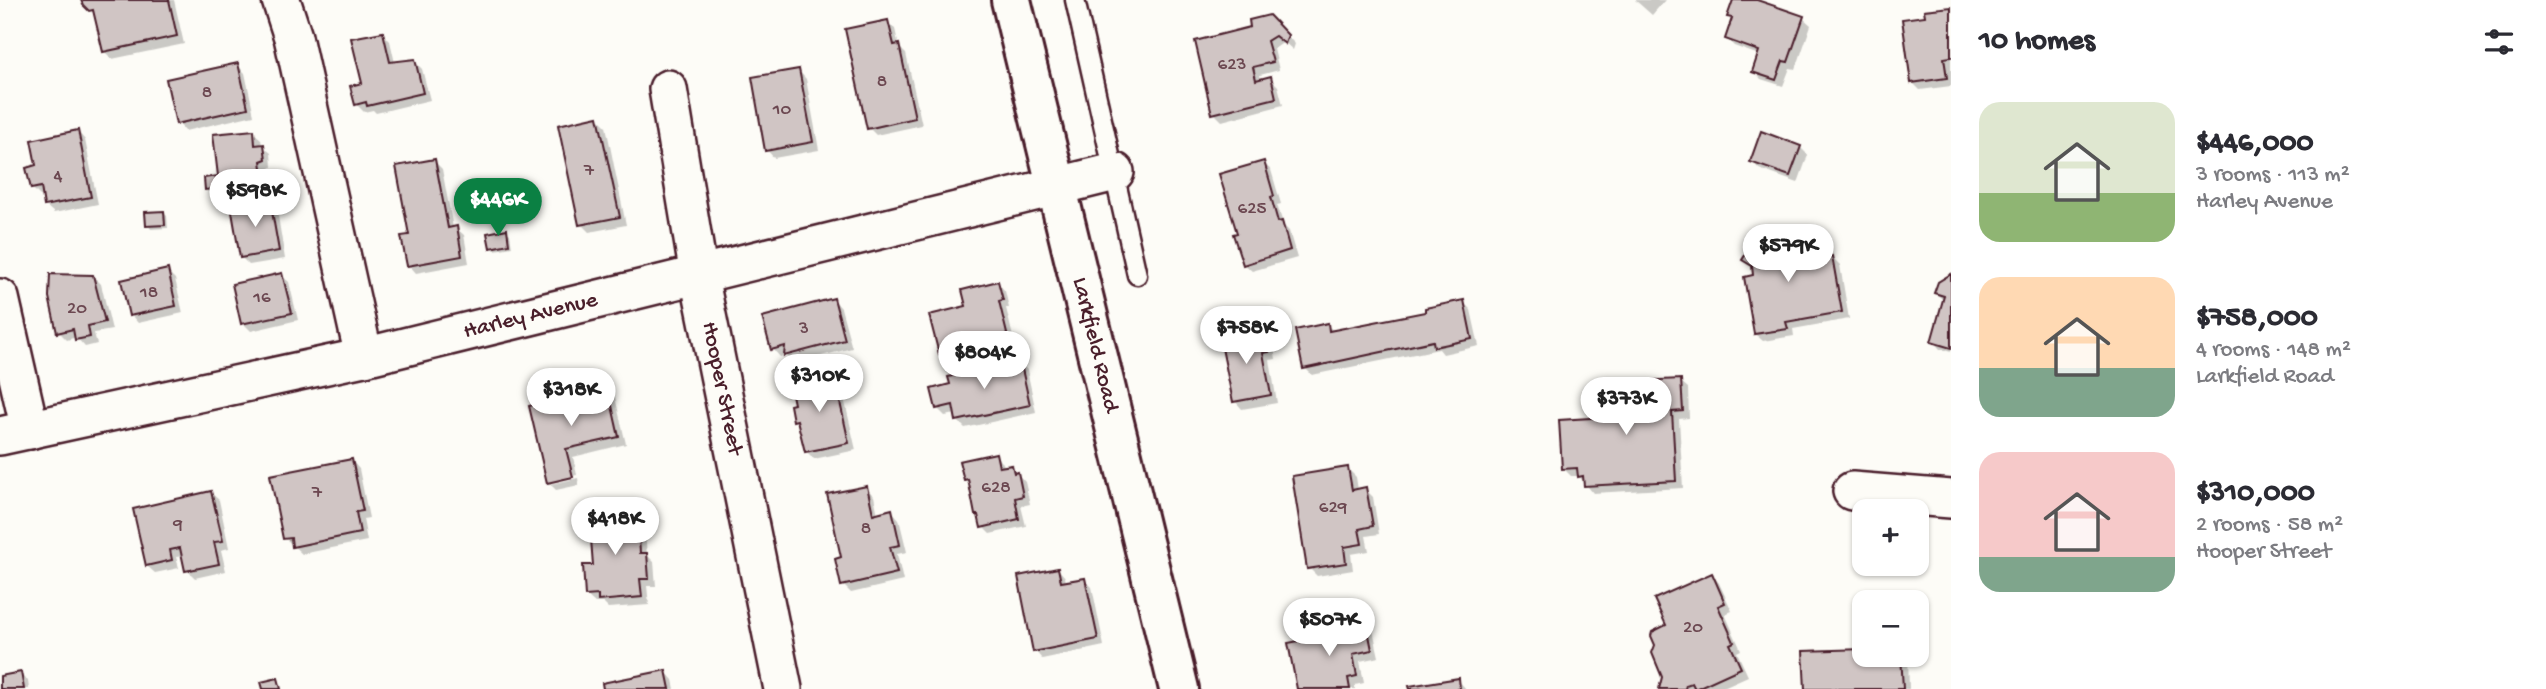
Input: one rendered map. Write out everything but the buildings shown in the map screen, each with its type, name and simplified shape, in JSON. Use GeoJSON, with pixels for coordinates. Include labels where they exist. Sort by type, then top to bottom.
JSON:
{"type":"FeatureCollection","features":[{"type":"Feature","properties":{"kind":"main road","name":"Larkfield Road"},"geometry":{"type":"LineString","coordinates":[[1012,0],[1179,689]]}},
{"type":"Feature","properties":{"kind":"street"},"geometry":{"type":"LineString","coordinates":[[281,0],[293,37],[364,357]]}},
{"type":"Feature","properties":{"kind":"street","name":"Hooper Street"},"geometry":{"type":"LineString","coordinates":[[668,89],[699,276],[783,689]]}},
{"type":"Feature","properties":{"kind":"street","name":"Harley Avenue"},"geometry":{"type":"LineString","coordinates":[[15,433],[364,357],[1115,172]]}},
{"type":"Feature","properties":{"kind":"street"},"geometry":{"type":"LineString","coordinates":[[0,298],[15,433]]}},
{"type":"Feature","properties":{"kind":"street"},"geometry":{"type":"LineString","coordinates":[[1852,491],[1951,499]]}},
{"type":"Feature","properties":{"kind":"lane"},"geometry":{"type":"LineString","coordinates":[[1075,0],[1137,275]]}}]}
